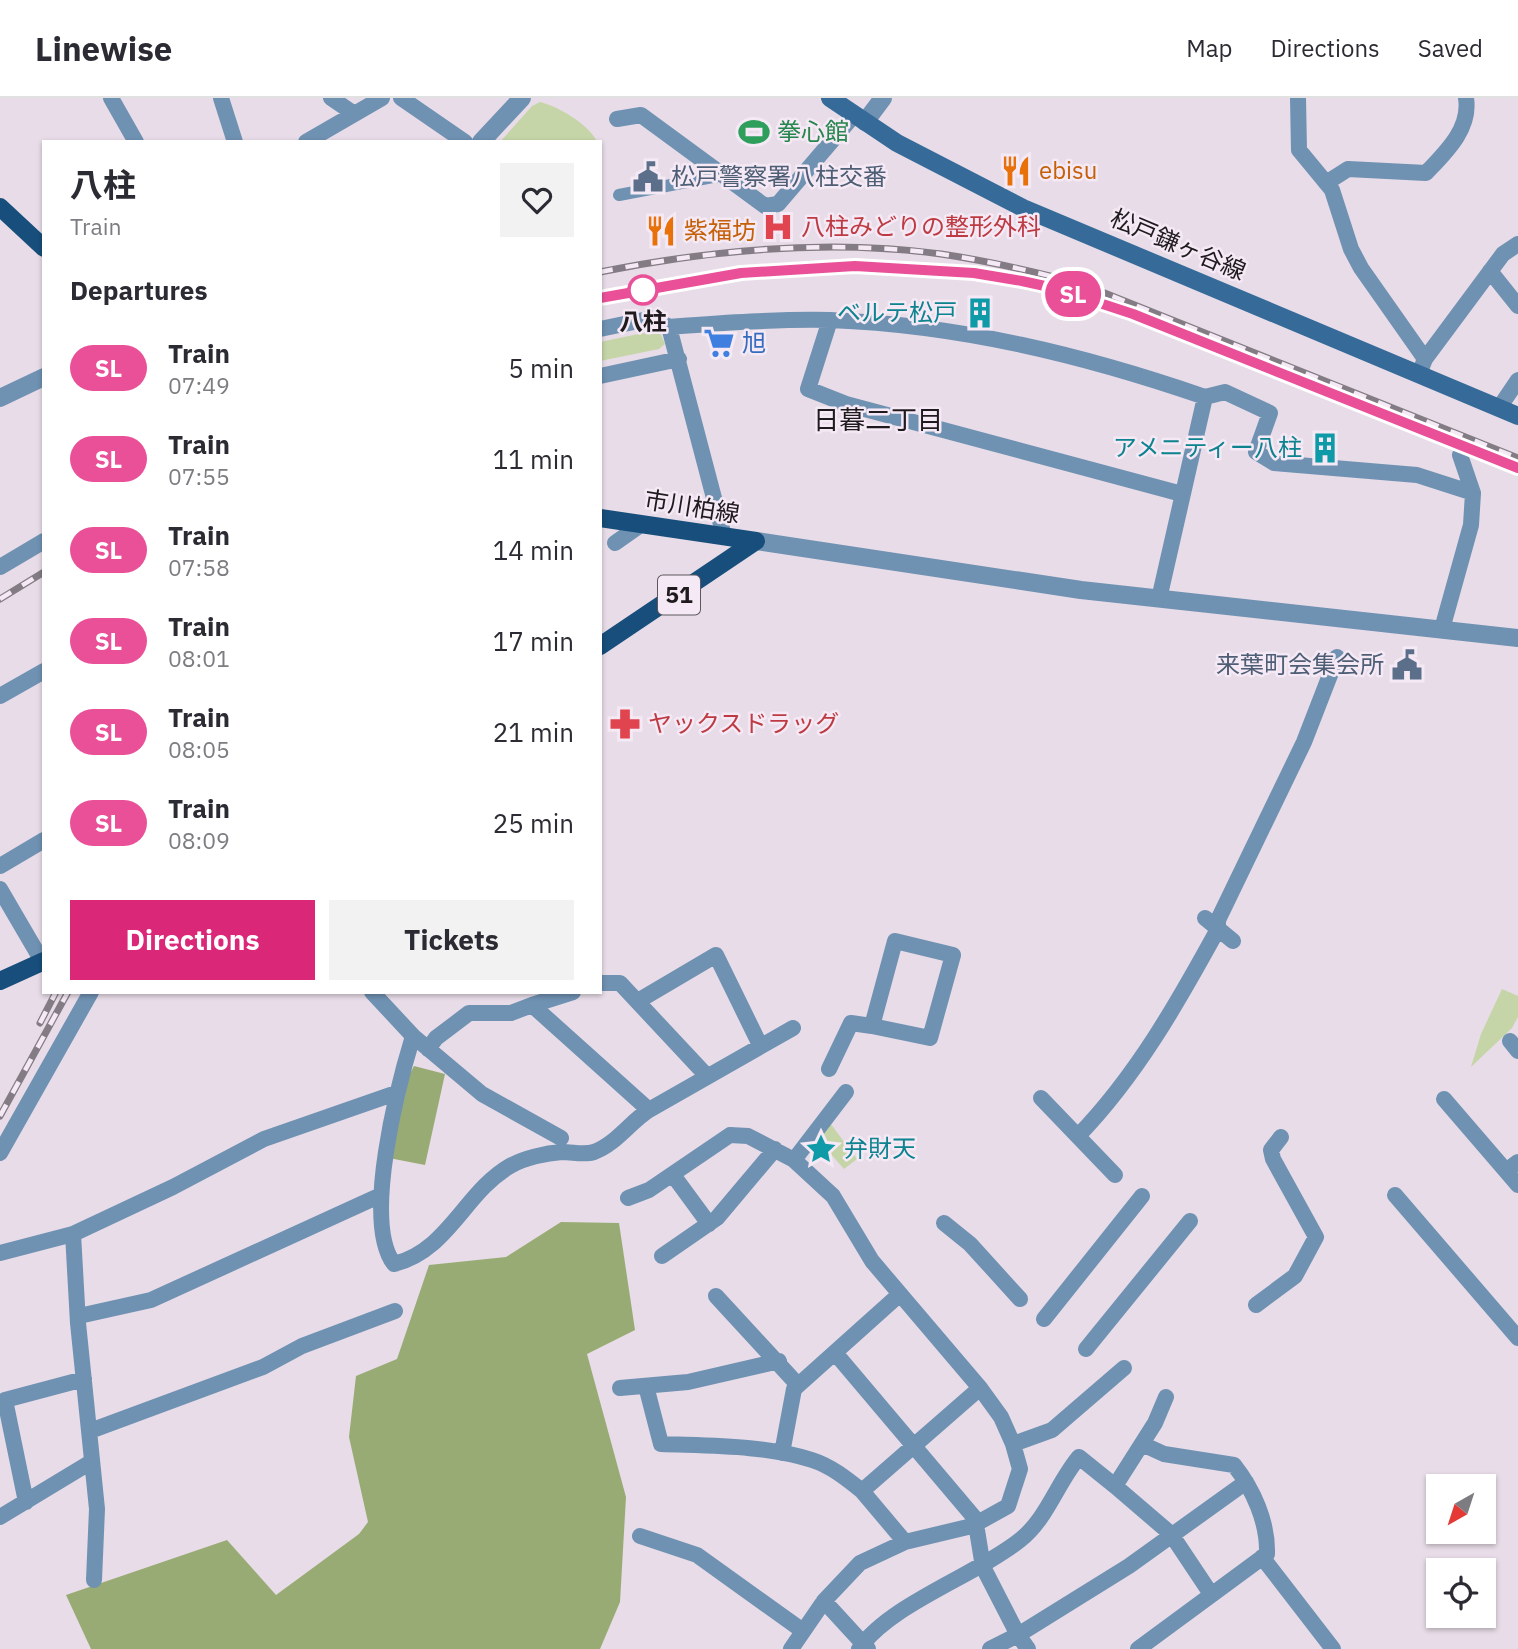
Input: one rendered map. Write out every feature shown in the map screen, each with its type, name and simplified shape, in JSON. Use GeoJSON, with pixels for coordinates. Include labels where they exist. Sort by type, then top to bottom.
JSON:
{"type":"FeatureCollection","features":[{"type":"Feature","properties":{"kind":"main road","name":"松戸鎌ヶ谷線"},"geometry":{"type":"LineString","coordinates":[[830,98],[948,172],[1023,208],[1422,367],[1518,416]]}},
{"type":"Feature","properties":{"kind":"main road"},"geometry":{"type":"LineString","coordinates":[[0,207],[42,246]]}},
{"type":"Feature","properties":{"kind":"main road","name":"市川柏線"},"geometry":{"type":"LineString","coordinates":[[602,517],[756,541]]}},
{"type":"Feature","properties":{"kind":"main road","name":"市川柏線"},"geometry":{"type":"LineString","coordinates":[[602,645],[756,541]]}},
{"type":"Feature","properties":{"kind":"main road"},"geometry":{"type":"LineString","coordinates":[[0,981],[42,961]]}},
{"type":"Feature","properties":{"kind":"street"},"geometry":{"type":"LineString","coordinates":[[111,98],[135,140]]}},
{"type":"Feature","properties":{"kind":"street"},"geometry":{"type":"LineString","coordinates":[[221,98],[233,140]]}},
{"type":"Feature","properties":{"kind":"street"},"geometry":{"type":"LineString","coordinates":[[331,98],[353,114]]}},
{"type":"Feature","properties":{"kind":"street"},"geometry":{"type":"LineString","coordinates":[[309,140],[382,98]]}},
{"type":"Feature","properties":{"kind":"street"},"geometry":{"type":"LineString","coordinates":[[401,98],[462,140]]}},
{"type":"Feature","properties":{"kind":"street"},"geometry":{"type":"LineString","coordinates":[[483,140],[522,98]]}},
{"type":"Feature","properties":{"kind":"street"},"geometry":{"type":"LineString","coordinates":[[617,119],[641,115],[765,206],[778,204],[860,118],[883,98]]}},
{"type":"Feature","properties":{"kind":"street"},"geometry":{"type":"LineString","coordinates":[[1298,98],[1299,150],[1326,183],[1361,268],[1422,367],[1503,254],[1518,244]]}},
{"type":"Feature","properties":{"kind":"street"},"geometry":{"type":"LineString","coordinates":[[1326,183],[1348,169],[1426,173],[1454,142],[1466,114],[1466,98]]}},
{"type":"Feature","properties":{"kind":"street"},"geometry":{"type":"LineString","coordinates":[[619,195],[723,175]]}},
{"type":"Feature","properties":{"kind":"street"},"geometry":{"type":"LineString","coordinates":[[1490,271],[1518,306]]}},
{"type":"Feature","properties":{"kind":"street"},"geometry":{"type":"LineString","coordinates":[[602,329],[653,318],[669,327],[767,320],[830,320],[943,330],[1024,344],[1090,360],[1205,397],[1225,392],[1270,413],[1256,452],[1274,463],[1417,475],[1473,493]]}},
{"type":"Feature","properties":{"kind":"street"},"geometry":{"type":"LineString","coordinates":[[830,320],[808,389],[846,404],[1182,494]]}},
{"type":"Feature","properties":{"kind":"street"},"geometry":{"type":"LineString","coordinates":[[669,327],[724,536]]}},
{"type":"Feature","properties":{"kind":"street"},"geometry":{"type":"LineString","coordinates":[[602,376],[679,359]]}},
{"type":"Feature","properties":{"kind":"street"},"geometry":{"type":"LineString","coordinates":[[1,396],[42,378]]}},
{"type":"Feature","properties":{"kind":"street"},"geometry":{"type":"LineString","coordinates":[[1499,408],[1518,380]]}},
{"type":"Feature","properties":{"kind":"street"},"geometry":{"type":"LineString","coordinates":[[1159,599],[1205,397]]}},
{"type":"Feature","properties":{"kind":"street"},"geometry":{"type":"LineString","coordinates":[[1442,629],[1471,525],[1473,493],[1460,455]]}},
{"type":"Feature","properties":{"kind":"street"},"geometry":{"type":"LineString","coordinates":[[615,543],[642,524]]}},
{"type":"Feature","properties":{"kind":"street"},"geometry":{"type":"LineString","coordinates":[[756,541],[1159,599],[1518,638]]}},
{"type":"Feature","properties":{"kind":"street"},"geometry":{"type":"LineString","coordinates":[[0,567],[42,542]]}},
{"type":"Feature","properties":{"kind":"street"},"geometry":{"type":"LineString","coordinates":[[1078,1136],[1103,1110],[1166,1023],[1218,929],[1218,920],[1304,742],[1337,657]]}},
{"type":"Feature","properties":{"kind":"street"},"geometry":{"type":"LineString","coordinates":[[0,696],[39,673]]}},
{"type":"Feature","properties":{"kind":"street"},"geometry":{"type":"LineString","coordinates":[[0,866],[42,841]]}},
{"type":"Feature","properties":{"kind":"street"},"geometry":{"type":"LineString","coordinates":[[0,890],[39,940]]}},
{"type":"Feature","properties":{"kind":"street"},"geometry":{"type":"LineString","coordinates":[[1205,918],[1233,941]]}},
{"type":"Feature","properties":{"kind":"street"},"geometry":{"type":"LineString","coordinates":[[829,1069],[851,1023],[930,1038],[953,955],[895,942],[872,1026]]}},
{"type":"Feature","properties":{"kind":"street"},"geometry":{"type":"LineString","coordinates":[[638,1001],[716,955],[760,1045]]}},
{"type":"Feature","properties":{"kind":"street"},"geometry":{"type":"LineString","coordinates":[[602,983],[620,983],[706,1075]]}},
{"type":"Feature","properties":{"kind":"street"},"geometry":{"type":"LineString","coordinates":[[0,1153],[90,994]]}},
{"type":"Feature","properties":{"kind":"street"},"geometry":{"type":"LineString","coordinates":[[374,994],[413,1036],[482,1094],[561,1138]]}},
{"type":"Feature","properties":{"kind":"street"},"geometry":{"type":"LineString","coordinates":[[428,1049],[436,1038],[469,1013],[511,1013],[567,994]]}},
{"type":"Feature","properties":{"kind":"street"},"geometry":{"type":"LineString","coordinates":[[532,1005],[649,1110]]}},
{"type":"Feature","properties":{"kind":"street"},"geometry":{"type":"LineString","coordinates":[[413,1036],[396,1093],[381,1195],[385,1244],[394,1265],[411,1260],[429,1248],[484,1186],[511,1165],[548,1154],[593,1153],[610,1144],[635,1118],[706,1075],[793,1028]]}},
{"type":"Feature","properties":{"kind":"street"},"geometry":{"type":"LineString","coordinates":[[0,1253],[73,1234],[173,1187],[264,1139],[396,1093]]}},
{"type":"Feature","properties":{"kind":"street"},"geometry":{"type":"LineString","coordinates":[[794,1160],[845,1093]]}},
{"type":"Feature","properties":{"kind":"street"},"geometry":{"type":"LineString","coordinates":[[1041,1098],[1115,1175]]}},
{"type":"Feature","properties":{"kind":"street"},"geometry":{"type":"LineString","coordinates":[[1444,1099],[1512,1166],[1518,1185]]}},
{"type":"Feature","properties":{"kind":"street"},"geometry":{"type":"LineString","coordinates":[[628,1198],[649,1190],[730,1135],[748,1136],[794,1160],[833,1196],[872,1261],[980,1388],[1000,1417],[1013,1444],[1020,1469],[1007,1506],[977,1523],[905,1542],[860,1563],[824,1601],[791,1649]]}},
{"type":"Feature","properties":{"kind":"street"},"geometry":{"type":"LineString","coordinates":[[1256,1305],[1295,1276],[1316,1237],[1273,1159],[1271,1150],[1281,1136]]}},
{"type":"Feature","properties":{"kind":"street"},"geometry":{"type":"LineString","coordinates":[[662,1256],[709,1224],[775,1149]]}},
{"type":"Feature","properties":{"kind":"street"},"geometry":{"type":"LineString","coordinates":[[673,1175],[709,1224]]}},
{"type":"Feature","properties":{"kind":"street"},"geometry":{"type":"LineString","coordinates":[[79,1317],[151,1300],[381,1195]]}},
{"type":"Feature","properties":{"kind":"street"},"geometry":{"type":"LineString","coordinates":[[1395,1195],[1518,1338]]}},
{"type":"Feature","properties":{"kind":"street"},"geometry":{"type":"LineString","coordinates":[[1044,1319],[1142,1196]]}},
{"type":"Feature","properties":{"kind":"street"},"geometry":{"type":"LineString","coordinates":[[1086,1349],[1190,1221]]}},
{"type":"Feature","properties":{"kind":"street"},"geometry":{"type":"LineString","coordinates":[[944,1223],[970,1244],[1020,1299]]}},
{"type":"Feature","properties":{"kind":"street"},"geometry":{"type":"LineString","coordinates":[[73,1234],[97,1510],[94,1580]]}},
{"type":"Feature","properties":{"kind":"street"},"geometry":{"type":"LineString","coordinates":[[782,1453],[794,1389],[900,1294]]}},
{"type":"Feature","properties":{"kind":"street"},"geometry":{"type":"LineString","coordinates":[[716,1296],[799,1385]]}},
{"type":"Feature","properties":{"kind":"street"},"geometry":{"type":"LineString","coordinates":[[90,1431],[263,1367],[302,1346],[395,1311]]}},
{"type":"Feature","properties":{"kind":"street"},"geometry":{"type":"LineString","coordinates":[[836,1354],[977,1523],[983,1567],[1023,1642]]}},
{"type":"Feature","properties":{"kind":"street"},"geometry":{"type":"LineString","coordinates":[[620,1388],[688,1382],[779,1361]]}},
{"type":"Feature","properties":{"kind":"street"},"geometry":{"type":"LineString","coordinates":[[1013,1444],[1052,1430],[1124,1368]]}},
{"type":"Feature","properties":{"kind":"street"},"geometry":{"type":"LineString","coordinates":[[26,1502],[5,1400],[84,1379]]}},
{"type":"Feature","properties":{"kind":"street"},"geometry":{"type":"LineString","coordinates":[[646,1386],[661,1444],[782,1453],[814,1460],[838,1472],[862,1491],[905,1542]]}},
{"type":"Feature","properties":{"kind":"street"},"geometry":{"type":"LineString","coordinates":[[862,1491],[980,1388]]}},
{"type":"Feature","properties":{"kind":"street"},"geometry":{"type":"LineString","coordinates":[[1115,1486],[1155,1423],[1166,1397]]}},
{"type":"Feature","properties":{"kind":"street"},"geometry":{"type":"LineString","coordinates":[[1138,1649],[1267,1554],[1268,1533],[1247,1482],[1234,1465],[1164,1454],[1142,1444]]}},
{"type":"Feature","properties":{"kind":"street"},"geometry":{"type":"LineString","coordinates":[[824,1601],[863,1647],[923,1598],[983,1567],[1023,1538],[1045,1511],[1079,1457],[1171,1534],[1211,1594]]}},
{"type":"Feature","properties":{"kind":"street"},"geometry":{"type":"LineString","coordinates":[[0,1517],[91,1462]]}},
{"type":"Feature","properties":{"kind":"street"},"geometry":{"type":"LineString","coordinates":[[990,1649],[1023,1642],[1247,1482]]}},
{"type":"Feature","properties":{"kind":"street"},"geometry":{"type":"LineString","coordinates":[[640,1536],[697,1555],[803,1631]]}},
{"type":"Feature","properties":{"kind":"street"},"geometry":{"type":"LineString","coordinates":[[1262,1557],[1333,1649]]}},
{"type":"Feature","properties":{"kind":"green space"},"geometry":{"type":"Polygon","coordinates":[[[540,102],[573,117],[588,129],[596,140],[502,140],[532,106],[540,102]]]}},
{"type":"Feature","properties":{"kind":"green space"},"geometry":{"type":"Polygon","coordinates":[[[653,331],[660,333],[665,344],[659,349],[602,361],[602,342],[653,331]]]}},
{"type":"Feature","properties":{"kind":"green space"},"geometry":{"type":"Polygon","coordinates":[[[1502,989],[1518,996],[1518,1017],[1512,1028],[1471,1067],[1481,1034],[1502,989]]]}},
{"type":"Feature","properties":{"kind":"green space"},"geometry":{"type":"Polygon","coordinates":[[[414,1066],[445,1074],[425,1165],[389,1158],[404,1085],[414,1066]]]}},
{"type":"Feature","properties":{"kind":"green space"},"geometry":{"type":"Polygon","coordinates":[[[830,1123],[857,1159],[844,1169],[829,1152],[825,1154],[815,1147],[819,1143],[816,1140],[830,1123]]]}},
{"type":"Feature","properties":{"kind":"green space"},"geometry":{"type":"Polygon","coordinates":[[[561,1222],[619,1223],[635,1330],[587,1354],[626,1497],[620,1602],[600,1649],[91,1649],[66,1595],[227,1540],[276,1595],[359,1534],[368,1522],[349,1437],[356,1376],[397,1359],[429,1265],[506,1257],[561,1222]]]}},
{"type":"Feature","properties":{"kind":"railway"},"geometry":{"type":"LineString","coordinates":[[602,272],[684,258],[813,247],[899,250],[995,263],[1082,284],[1518,458]]}},
{"type":"Feature","properties":{"kind":"railway"},"geometry":{"type":"LineString","coordinates":[[602,298],[742,273],[820,267],[898,266],[938,268],[1016,279],[1063,290],[1125,311]]}},
{"type":"Feature","properties":{"kind":"railway"},"geometry":{"type":"LineString","coordinates":[[0,599],[42,573]]}},
{"type":"Feature","properties":{"kind":"railway"},"geometry":{"type":"LineString","coordinates":[[40,1023],[55,994]]}},
{"type":"Feature","properties":{"kind":"railway"},"geometry":{"type":"LineString","coordinates":[[0,1116],[67,994]]}},
{"type":"Feature","properties":{"kind":"train","name":"SL"},"geometry":{"type":"LineString","coordinates":[[602,298],[741,273],[855,266],[904,266],[1022,281],[1054,288],[1133,314],[1518,468]]}},
{"type":"Feature","properties":{"kind":"place","name":"拳心館"},"geometry":{"type":"Point","coordinates":[754,132]}},
{"type":"Feature","properties":{"kind":"place","name":"ebisu"},"geometry":{"type":"Point","coordinates":[1016,171]}},
{"type":"Feature","properties":{"kind":"place","name":"松戸警察署八柱交番"},"geometry":{"type":"Point","coordinates":[648,177]}},
{"type":"Feature","properties":{"kind":"place","name":"八柱みどりの整形外科"},"geometry":{"type":"Point","coordinates":[778,227]}},
{"type":"Feature","properties":{"kind":"place","name":"紫福坊"},"geometry":{"type":"Point","coordinates":[661,231]}},
{"type":"Feature","properties":{"kind":"place","name":"八柱"},"geometry":{"type":"Point","coordinates":[643,290]}},
{"type":"Feature","properties":{"kind":"place","name":"ベルテ松戸"},"geometry":{"type":"Point","coordinates":[980,313]}},
{"type":"Feature","properties":{"kind":"place","name":"旭"},"geometry":{"type":"Point","coordinates":[719,343]}},
{"type":"Feature","properties":{"kind":"place","name":"アメニティー八柱"},"geometry":{"type":"Point","coordinates":[1325,448]}},
{"type":"Feature","properties":{"kind":"place","name":"来葉町会集会所"},"geometry":{"type":"Point","coordinates":[1407,665]}},
{"type":"Feature","properties":{"kind":"place","name":"ヤックスドラッグ"},"geometry":{"type":"Point","coordinates":[625,724]}},
{"type":"Feature","properties":{"kind":"place","name":"弁財天"},"geometry":{"type":"Point","coordinates":[821,1149]}},
{"type":"Feature","properties":{"kind":"district","name":"日暮二丁目"},"geometry":{"type":"Point","coordinates":[878,420]}}]}
